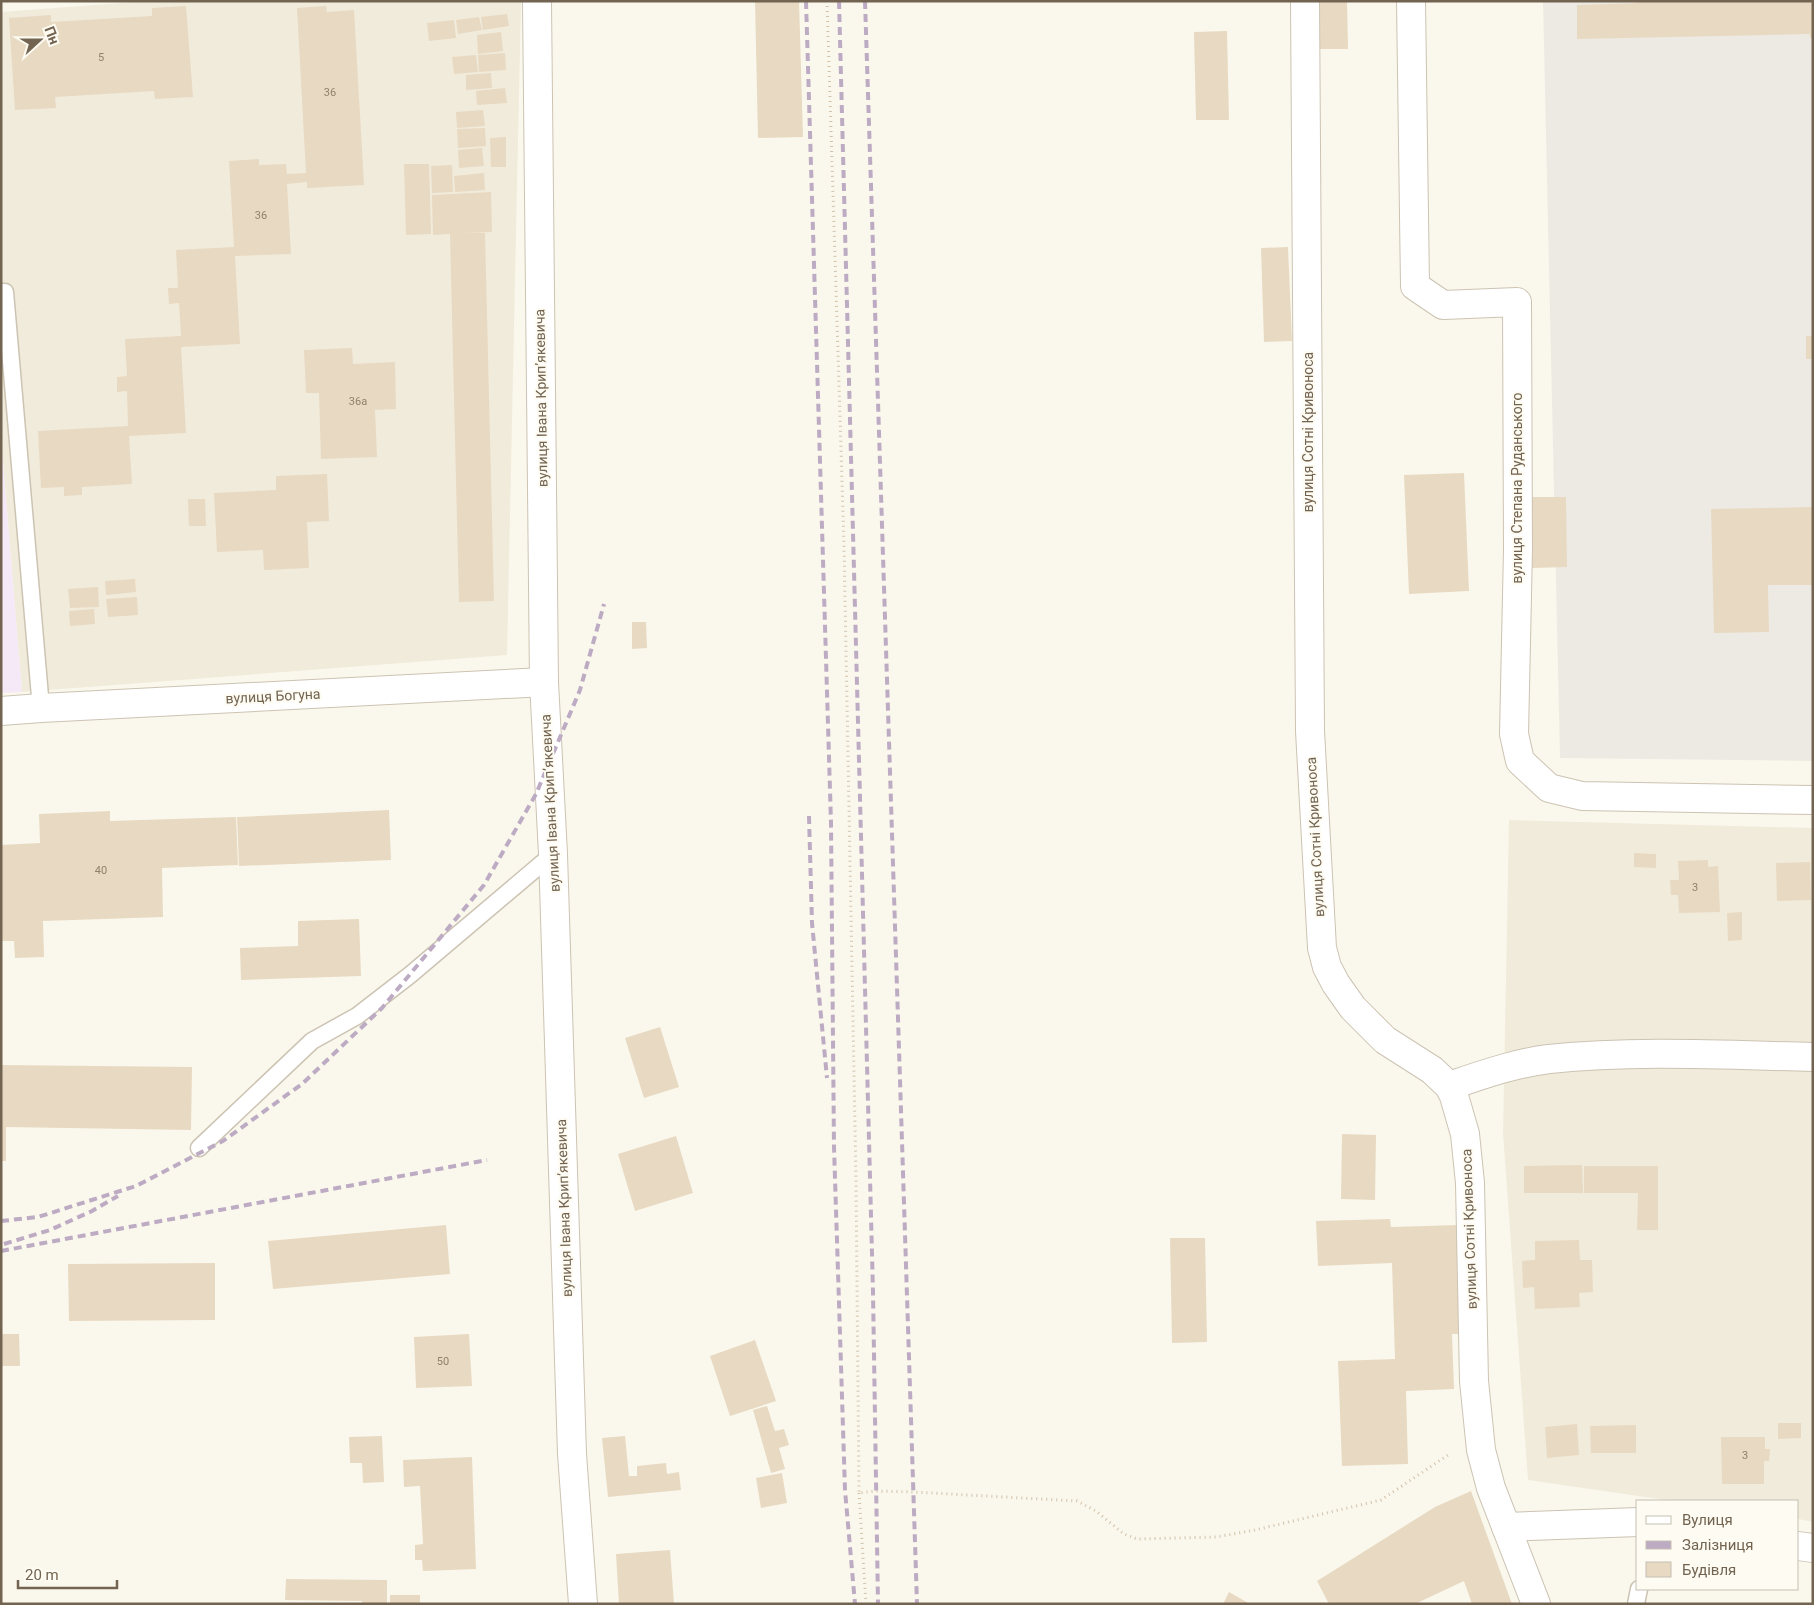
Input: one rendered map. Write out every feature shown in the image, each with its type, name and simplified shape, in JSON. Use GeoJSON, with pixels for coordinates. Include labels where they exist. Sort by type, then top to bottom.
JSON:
{"type":"FeatureCollection","features":[{"type":"Feature","properties":{"kind":"street","name":"вулиця Івана Крипʼякевича"},"geometry":{"type":"LineString","coordinates":[[537,1],[544,682],[553,854],[572,1454],[583,1604]]}},
{"type":"Feature","properties":{"kind":"street","name":"вулиця Сотні Кривоноса"},"geometry":{"type":"LineString","coordinates":[[1305,1],[1310,731],[1322,948],[1327,967],[1336,984],[1366,1023],[1385,1040],[1432,1070],[1449,1086],[1454,1096],[1465,1134],[1470,1183],[1476,1421],[1484,1469],[1536,1604]]}},
{"type":"Feature","properties":{"kind":"street","name":"вулиця Степана Руданського"},"geometry":{"type":"LineString","coordinates":[[1411,1],[1415,286],[1443,305],[1517,302],[1518,549],[1514,734],[1520,761],[1549,788],[1582,796],[1813,800]]}},
{"type":"Feature","properties":{"kind":"street","name":"вулиця Богуна"},"geometry":{"type":"LineString","coordinates":[[1,711],[544,682]]}},
{"type":"Feature","properties":{"kind":"street"},"geometry":{"type":"LineString","coordinates":[[1449,1086],[1500,1069],[1548,1059],[1662,1054],[1813,1056]]}},
{"type":"Feature","properties":{"kind":"street"},"geometry":{"type":"LineString","coordinates":[[1506,1527],[1636,1522]]}},
{"type":"Feature","properties":{"kind":"street"},"geometry":{"type":"LineString","coordinates":[[1799,1546],[1813,1548]]}},
{"type":"Feature","properties":{"kind":"lane"},"geometry":{"type":"LineString","coordinates":[[1,292],[6,292],[41,708]]}},
{"type":"Feature","properties":{"kind":"lane"},"geometry":{"type":"LineString","coordinates":[[198,1148],[312,1041],[357,1016],[422,966],[553,854]]}},
{"type":"Feature","properties":{"kind":"lane"},"geometry":{"type":"LineString","coordinates":[[1636,1604],[1639,1590]]}},
{"type":"Feature","properties":{"kind":"path"},"geometry":{"type":"LineString","coordinates":[[827,1],[844,545],[856,1179],[859,1493],[866,1604]]}},
{"type":"Feature","properties":{"kind":"path"},"geometry":{"type":"LineString","coordinates":[[859,1493],[876,1491],[913,1492],[1077,1500],[1096,1511],[1124,1534],[1137,1539],[1216,1537],[1255,1530],[1381,1500],[1451,1453],[1476,1421]]}},
{"type":"Feature","properties":{"kind":"shaded area"},"geometry":{"type":"Polygon","coordinates":[[[148,1],[521,1],[507,655],[22,692],[1,438],[1,12],[148,1]]]}},
{"type":"Feature","properties":{"kind":"shaded area"},"geometry":{"type":"Polygon","coordinates":[[[1543,1],[1813,1],[1813,761],[1560,758],[1543,1]]]}},
{"type":"Feature","properties":{"kind":"shaded area"},"geometry":{"type":"Polygon","coordinates":[[[1,438],[22,692],[1,693],[1,438]]]}},
{"type":"Feature","properties":{"kind":"shaded area"},"geometry":{"type":"Polygon","coordinates":[[[1509,820],[1813,828],[1813,1522],[1799,1519],[1799,1500],[1666,1500],[1528,1480],[1503,1133],[1509,820]]]}},
{"type":"Feature","properties":{"kind":"building"},"geometry":{"type":"Polygon","coordinates":[[[755,1],[799,1],[803,137],[758,138],[755,1]]]}},
{"type":"Feature","properties":{"kind":"building"},"geometry":{"type":"Polygon","coordinates":[[[1319,1],[1347,1],[1348,49],[1320,49],[1319,1]]]}},
{"type":"Feature","properties":{"kind":"building"},"geometry":{"type":"Polygon","coordinates":[[[1638,1],[1813,1],[1813,38],[1810,38],[1810,34],[1577,39],[1577,5],[1638,3],[1638,1]]]}},
{"type":"Feature","properties":{"kind":"building"},"geometry":{"type":"Polygon","coordinates":[[[186,6],[193,97],[155,99],[154,91],[55,97],[56,108],[15,110],[9,18],[51,15],[51,22],[152,16],[152,8],[186,6]]]}},
{"type":"Feature","properties":{"kind":"building"},"geometry":{"type":"Polygon","coordinates":[[[326,6],[327,12],[354,10],[364,185],[307,188],[307,182],[287,184],[291,254],[235,256],[240,344],[181,347],[186,433],[129,436],[132,484],[82,487],[82,495],[64,496],[64,487],[41,488],[38,431],[128,426],[127,391],[117,392],[117,377],[127,376],[125,339],[181,336],[179,303],[169,304],[168,288],[178,288],[176,250],[234,247],[229,161],[259,159],[259,165],[286,164],[287,174],[306,173],[297,8],[326,6]]]}},
{"type":"Feature","properties":{"kind":"building"},"geometry":{"type":"Polygon","coordinates":[[[507,14],[509,26],[483,30],[481,17],[507,14]]]}},
{"type":"Feature","properties":{"kind":"building"},"geometry":{"type":"Polygon","coordinates":[[[479,17],[482,30],[458,34],[456,20],[479,17]]]}},
{"type":"Feature","properties":{"kind":"building"},"geometry":{"type":"Polygon","coordinates":[[[454,20],[456,38],[429,41],[427,23],[454,20]]]}},
{"type":"Feature","properties":{"kind":"building"},"geometry":{"type":"Polygon","coordinates":[[[1227,31],[1229,120],[1196,120],[1194,32],[1227,31]]]}},
{"type":"Feature","properties":{"kind":"building"},"geometry":{"type":"Polygon","coordinates":[[[501,32],[503,51],[478,54],[477,35],[501,32]]]}},
{"type":"Feature","properties":{"kind":"building"},"geometry":{"type":"Polygon","coordinates":[[[505,53],[506,70],[479,72],[478,55],[505,53]]]}},
{"type":"Feature","properties":{"kind":"building"},"geometry":{"type":"Polygon","coordinates":[[[476,55],[478,72],[454,74],[452,57],[476,55]]]}},
{"type":"Feature","properties":{"kind":"building"},"geometry":{"type":"Polygon","coordinates":[[[491,73],[492,88],[466,90],[466,75],[491,73]]]}},
{"type":"Feature","properties":{"kind":"building"},"geometry":{"type":"Polygon","coordinates":[[[505,88],[507,103],[477,105],[476,91],[505,88]]]}},
{"type":"Feature","properties":{"kind":"building"},"geometry":{"type":"Polygon","coordinates":[[[483,110],[485,126],[457,128],[456,112],[483,110]]]}},
{"type":"Feature","properties":{"kind":"building"},"geometry":{"type":"Polygon","coordinates":[[[485,128],[486,146],[458,148],[457,129],[485,128]]]}},
{"type":"Feature","properties":{"kind":"building"},"geometry":{"type":"Polygon","coordinates":[[[506,137],[506,167],[491,167],[490,138],[506,137]]]}},
{"type":"Feature","properties":{"kind":"building"},"geometry":{"type":"Polygon","coordinates":[[[482,148],[484,166],[459,168],[458,150],[482,148]]]}},
{"type":"Feature","properties":{"kind":"building"},"geometry":{"type":"Polygon","coordinates":[[[404,164],[429,164],[431,234],[406,235],[404,164]]]}},
{"type":"Feature","properties":{"kind":"building"},"geometry":{"type":"Polygon","coordinates":[[[452,165],[453,192],[432,193],[431,166],[452,165]]]}},
{"type":"Feature","properties":{"kind":"building"},"geometry":{"type":"Polygon","coordinates":[[[484,173],[485,190],[455,192],[454,176],[484,173]]]}},
{"type":"Feature","properties":{"kind":"building"},"geometry":{"type":"Polygon","coordinates":[[[491,192],[492,232],[465,233],[485,233],[494,601],[459,602],[450,234],[433,235],[432,195],[491,192]]]}},
{"type":"Feature","properties":{"kind":"building"},"geometry":{"type":"Polygon","coordinates":[[[1288,247],[1292,341],[1264,342],[1261,248],[1288,247]]]}},
{"type":"Feature","properties":{"kind":"building"},"geometry":{"type":"Polygon","coordinates":[[[1806,336],[1813,336],[1813,359],[1806,359],[1806,336]]]}},
{"type":"Feature","properties":{"kind":"building"},"geometry":{"type":"Polygon","coordinates":[[[352,348],[353,364],[395,362],[396,409],[375,410],[377,457],[321,459],[319,393],[306,393],[304,350],[352,348]]]}},
{"type":"Feature","properties":{"kind":"building"},"geometry":{"type":"Polygon","coordinates":[[[1464,473],[1469,591],[1409,594],[1404,475],[1464,473]]]}},
{"type":"Feature","properties":{"kind":"building"},"geometry":{"type":"Polygon","coordinates":[[[327,474],[329,521],[307,522],[309,568],[264,570],[263,550],[217,552],[214,493],[276,490],[276,476],[327,474]]]}},
{"type":"Feature","properties":{"kind":"building"},"geometry":{"type":"Polygon","coordinates":[[[1531,497],[1566,497],[1567,567],[1532,568],[1531,497]]]}},
{"type":"Feature","properties":{"kind":"building"},"geometry":{"type":"Polygon","coordinates":[[[188,499],[205,499],[206,526],[189,526],[188,499]]]}},
{"type":"Feature","properties":{"kind":"building"},"geometry":{"type":"Polygon","coordinates":[[[1813,507],[1813,585],[1768,585],[1769,632],[1714,633],[1711,509],[1813,507]]]}},
{"type":"Feature","properties":{"kind":"building"},"geometry":{"type":"Polygon","coordinates":[[[135,579],[136,592],[106,595],[105,581],[135,579]]]}},
{"type":"Feature","properties":{"kind":"building"},"geometry":{"type":"Polygon","coordinates":[[[98,587],[99,607],[70,608],[68,589],[98,587]]]}},
{"type":"Feature","properties":{"kind":"building"},"geometry":{"type":"Polygon","coordinates":[[[137,597],[138,615],[108,617],[106,599],[137,597]]]}},
{"type":"Feature","properties":{"kind":"building"},"geometry":{"type":"Polygon","coordinates":[[[94,609],[95,624],[70,626],[69,611],[94,609]]]}},
{"type":"Feature","properties":{"kind":"building"},"geometry":{"type":"Polygon","coordinates":[[[632,622],[646,622],[647,648],[632,649],[632,622]]]}},
{"type":"Feature","properties":{"kind":"building"},"geometry":{"type":"Polygon","coordinates":[[[389,810],[391,860],[239,866],[237,817],[389,810]]]}},
{"type":"Feature","properties":{"kind":"building"},"geometry":{"type":"Polygon","coordinates":[[[110,811],[110,821],[236,817],[238,865],[162,868],[163,917],[43,921],[44,957],[15,958],[14,941],[1,941],[1,845],[40,843],[39,814],[110,811]]]}},
{"type":"Feature","properties":{"kind":"building"},"geometry":{"type":"Polygon","coordinates":[[[1634,853],[1656,854],[1656,868],[1634,867],[1634,853]]]}},
{"type":"Feature","properties":{"kind":"building"},"geometry":{"type":"Polygon","coordinates":[[[1708,860],[1708,867],[1718,866],[1720,912],[1679,913],[1678,895],[1671,895],[1670,880],[1679,880],[1678,861],[1708,860]]]}},
{"type":"Feature","properties":{"kind":"building"},"geometry":{"type":"Polygon","coordinates":[[[1810,862],[1811,900],[1777,901],[1776,863],[1810,862]]]}},
{"type":"Feature","properties":{"kind":"building"},"geometry":{"type":"Polygon","coordinates":[[[1742,912],[1742,940],[1728,941],[1727,913],[1742,912]]]}},
{"type":"Feature","properties":{"kind":"building"},"geometry":{"type":"Polygon","coordinates":[[[359,919],[361,976],[241,980],[240,948],[298,946],[298,921],[359,919]]]}},
{"type":"Feature","properties":{"kind":"building"},"geometry":{"type":"Polygon","coordinates":[[[660,1027],[679,1087],[644,1098],[625,1038],[660,1027]]]}},
{"type":"Feature","properties":{"kind":"building"},"geometry":{"type":"Polygon","coordinates":[[[1,1065],[192,1067],[191,1130],[6,1127],[6,1161],[1,1161],[1,1065]]]}},
{"type":"Feature","properties":{"kind":"building"},"geometry":{"type":"Polygon","coordinates":[[[1342,1134],[1376,1135],[1375,1200],[1341,1199],[1342,1134]]]}},
{"type":"Feature","properties":{"kind":"building"},"geometry":{"type":"Polygon","coordinates":[[[676,1136],[693,1193],[635,1211],[618,1154],[676,1136]]]}},
{"type":"Feature","properties":{"kind":"building"},"geometry":{"type":"Polygon","coordinates":[[[1582,1165],[1583,1193],[1524,1193],[1524,1166],[1582,1165]]]}},
{"type":"Feature","properties":{"kind":"building"},"geometry":{"type":"Polygon","coordinates":[[[1584,1166],[1658,1166],[1658,1230],[1637,1230],[1638,1193],[1584,1193],[1584,1166]]]}},
{"type":"Feature","properties":{"kind":"building"},"geometry":{"type":"Polygon","coordinates":[[[1390,1219],[1391,1227],[1459,1225],[1462,1334],[1452,1334],[1454,1389],[1406,1391],[1408,1464],[1342,1466],[1338,1361],[1395,1359],[1392,1263],[1318,1266],[1316,1221],[1390,1219]]]}},
{"type":"Feature","properties":{"kind":"building"},"geometry":{"type":"Polygon","coordinates":[[[446,1225],[450,1274],[273,1289],[268,1241],[446,1225]]]}},
{"type":"Feature","properties":{"kind":"building"},"geometry":{"type":"Polygon","coordinates":[[[1170,1238],[1205,1238],[1207,1342],[1172,1343],[1170,1238]]]}},
{"type":"Feature","properties":{"kind":"building"},"geometry":{"type":"Polygon","coordinates":[[[1579,1240],[1580,1260],[1592,1260],[1593,1292],[1579,1293],[1580,1307],[1535,1309],[1534,1287],[1523,1288],[1522,1261],[1535,1260],[1535,1241],[1579,1240]]]}},
{"type":"Feature","properties":{"kind":"building"},"geometry":{"type":"Polygon","coordinates":[[[215,1263],[215,1320],[69,1321],[68,1264],[215,1263]]]}},
{"type":"Feature","properties":{"kind":"building"},"geometry":{"type":"Polygon","coordinates":[[[1,1334],[19,1334],[20,1366],[1,1366],[1,1334]]]}},
{"type":"Feature","properties":{"kind":"building"},"geometry":{"type":"Polygon","coordinates":[[[469,1334],[472,1386],[416,1388],[414,1337],[469,1334]]]}},
{"type":"Feature","properties":{"kind":"building"},"geometry":{"type":"Polygon","coordinates":[[[755,1340],[776,1401],[730,1416],[710,1356],[755,1340]]]}},
{"type":"Feature","properties":{"kind":"building"},"geometry":{"type":"Polygon","coordinates":[[[767,1406],[775,1431],[784,1429],[789,1445],[779,1448],[785,1469],[771,1473],[753,1410],[767,1406]]]}},
{"type":"Feature","properties":{"kind":"building"},"geometry":{"type":"Polygon","coordinates":[[[1778,1423],[1801,1423],[1801,1438],[1778,1439],[1778,1423]]]}},
{"type":"Feature","properties":{"kind":"building"},"geometry":{"type":"Polygon","coordinates":[[[1577,1424],[1579,1455],[1547,1458],[1545,1427],[1577,1424]]]}},
{"type":"Feature","properties":{"kind":"building"},"geometry":{"type":"Polygon","coordinates":[[[1636,1425],[1636,1453],[1591,1453],[1590,1426],[1636,1425]]]}},
{"type":"Feature","properties":{"kind":"building"},"geometry":{"type":"Polygon","coordinates":[[[382,1436],[384,1482],[363,1483],[362,1463],[350,1463],[349,1437],[382,1436]]]}},
{"type":"Feature","properties":{"kind":"building"},"geometry":{"type":"Polygon","coordinates":[[[625,1436],[629,1476],[637,1476],[637,1466],[666,1463],[667,1474],[679,1472],[681,1490],[608,1497],[602,1438],[625,1436]]]}},
{"type":"Feature","properties":{"kind":"building"},"geometry":{"type":"Polygon","coordinates":[[[1721,1437],[1765,1437],[1765,1449],[1770,1449],[1769,1461],[1764,1461],[1764,1484],[1722,1484],[1721,1437]]]}},
{"type":"Feature","properties":{"kind":"building"},"geometry":{"type":"Polygon","coordinates":[[[472,1457],[476,1569],[423,1571],[422,1560],[415,1560],[415,1545],[423,1544],[420,1486],[404,1487],[403,1460],[472,1457]]]}},
{"type":"Feature","properties":{"kind":"building"},"geometry":{"type":"Polygon","coordinates":[[[782,1473],[787,1503],[761,1508],[756,1478],[782,1473]]]}},
{"type":"Feature","properties":{"kind":"building"},"geometry":{"type":"Polygon","coordinates":[[[1471,1491],[1512,1604],[1472,1604],[1464,1581],[1415,1604],[1329,1604],[1317,1581],[1435,1507],[1471,1491]]]}},
{"type":"Feature","properties":{"kind":"building"},"geometry":{"type":"Polygon","coordinates":[[[670,1550],[674,1604],[619,1604],[616,1554],[670,1550]]]}},
{"type":"Feature","properties":{"kind":"building"},"geometry":{"type":"Polygon","coordinates":[[[286,1579],[387,1580],[387,1604],[362,1604],[362,1601],[285,1600],[286,1579]]]}},
{"type":"Feature","properties":{"kind":"building"},"geometry":{"type":"Polygon","coordinates":[[[1229,1592],[1250,1604],[1223,1604],[1229,1592]]]}},
{"type":"Feature","properties":{"kind":"building"},"geometry":{"type":"Polygon","coordinates":[[[390,1595],[420,1595],[420,1604],[390,1604],[390,1595]]]}},
{"type":"Feature","properties":{"kind":"railway"},"geometry":{"type":"LineString","coordinates":[[806,1],[831,823],[834,1147],[845,1490],[855,1604]]}},
{"type":"Feature","properties":{"kind":"railway"},"geometry":{"type":"LineString","coordinates":[[839,1],[873,1292],[878,1604]]}},
{"type":"Feature","properties":{"kind":"railway"},"geometry":{"type":"LineString","coordinates":[[865,1],[917,1604]]}},
{"type":"Feature","properties":{"kind":"railway"},"geometry":{"type":"LineString","coordinates":[[1,1221],[38,1217],[136,1186],[223,1141],[302,1084],[382,1008],[484,885],[536,794],[580,690],[604,604]]}},
{"type":"Feature","properties":{"kind":"railway"},"geometry":{"type":"LineString","coordinates":[[809,816],[812,923],[827,1078]]}},
{"type":"Feature","properties":{"kind":"railway"},"geometry":{"type":"LineString","coordinates":[[1,1251],[487,1160]]}},
{"type":"Feature","properties":{"kind":"railway"},"geometry":{"type":"LineString","coordinates":[[4,1244],[50,1230],[92,1211],[118,1196]]}}]}
